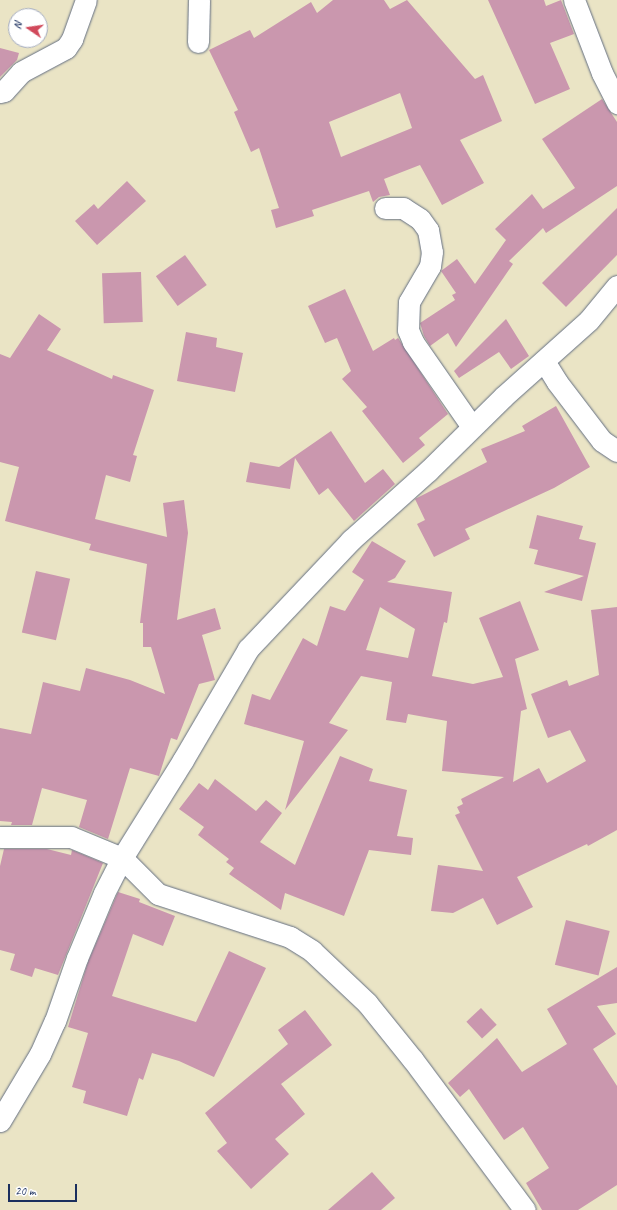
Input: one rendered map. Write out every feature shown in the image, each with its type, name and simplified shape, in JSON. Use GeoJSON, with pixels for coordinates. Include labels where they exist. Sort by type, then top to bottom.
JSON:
{"type":"FeatureCollection","features":[{"type":"Feature","properties":{"kind":"street"},"geometry":{"type":"LineString","coordinates":[[0,92],[4,91],[21,72],[66,48],[72,39],[86,0]]}},
{"type":"Feature","properties":{"kind":"street"},"geometry":{"type":"LineString","coordinates":[[198,42],[199,0]]}},
{"type":"Feature","properties":{"kind":"street"},"geometry":{"type":"LineString","coordinates":[[574,0],[602,73],[617,103]]}},
{"type":"Feature","properties":{"kind":"street"},"geometry":{"type":"LineString","coordinates":[[385,208],[407,210],[420,219],[428,230],[432,252],[430,266],[409,302],[408,330],[413,342],[472,427]]}},
{"type":"Feature","properties":{"kind":"street"},"geometry":{"type":"LineString","coordinates":[[0,1121],[40,1054],[55,1021],[76,958],[104,893],[122,858],[183,760],[248,649],[351,540],[428,471],[472,427],[589,320],[617,286]]}},
{"type":"Feature","properties":{"kind":"street"},"geometry":{"type":"LineString","coordinates":[[544,361],[557,382],[602,441],[617,452]]}},
{"type":"Feature","properties":{"kind":"street"},"geometry":{"type":"LineString","coordinates":[[0,837],[70,837],[122,858],[158,894],[290,937],[336,971],[367,1003],[413,1060],[525,1210]]}},
{"type":"Feature","properties":{"kind":"building"},"geometry":{"type":"Polygon","coordinates":[[[333,0],[384,0],[390,9],[407,0],[475,79],[483,75],[502,121],[460,140],[484,183],[442,205],[420,165],[384,179],[390,195],[379,197],[373,202],[369,191],[312,210],[314,216],[276,228],[271,210],[279,208],[259,148],[251,152],[234,112],[238,110],[209,50],[250,30],[254,38],[311,2],[317,13],[333,0]],[[400,93],[329,122],[341,157],[412,128],[400,93]]]}},
{"type":"Feature","properties":{"kind":"building"},"geometry":{"type":"Polygon","coordinates":[[[488,0],[544,0],[546,6],[561,0],[574,34],[550,43],[570,89],[535,104],[488,0]]]}},
{"type":"Feature","properties":{"kind":"building"},"geometry":{"type":"Polygon","coordinates":[[[0,48],[19,53],[17,60],[0,77],[0,48]]]}},
{"type":"Feature","properties":{"kind":"building"},"geometry":{"type":"Polygon","coordinates":[[[602,99],[617,122],[617,186],[546,233],[543,228],[509,261],[513,264],[456,347],[448,333],[430,346],[424,336],[420,323],[455,300],[452,295],[456,293],[441,271],[457,259],[475,284],[506,240],[495,229],[532,194],[543,209],[575,188],[542,139],[602,99]]]}},
{"type":"Feature","properties":{"kind":"building"},"geometry":{"type":"Polygon","coordinates":[[[127,181],[146,201],[97,245],[75,221],[94,204],[98,209],[127,181]]]}},
{"type":"Feature","properties":{"kind":"building"},"geometry":{"type":"Polygon","coordinates":[[[617,208],[617,255],[566,307],[542,283],[617,208]]]}},
{"type":"Feature","properties":{"kind":"building"},"geometry":{"type":"Polygon","coordinates":[[[185,255],[207,285],[178,306],[156,276],[185,255]]]}},
{"type":"Feature","properties":{"kind":"building"},"geometry":{"type":"Polygon","coordinates":[[[141,272],[143,322],[104,323],[102,273],[141,272]]]}},
{"type":"Feature","properties":{"kind":"building"},"geometry":{"type":"Polygon","coordinates":[[[345,289],[373,351],[394,338],[395,340],[398,338],[448,414],[419,438],[425,445],[403,463],[362,411],[367,407],[342,379],[351,371],[337,338],[325,343],[308,306],[345,289]]]}},
{"type":"Feature","properties":{"kind":"building"},"geometry":{"type":"Polygon","coordinates":[[[39,314],[61,329],[47,350],[112,379],[113,375],[154,390],[133,455],[137,456],[130,482],[106,475],[95,519],[167,537],[163,503],[184,500],[188,533],[177,620],[215,608],[221,629],[202,635],[215,680],[199,684],[177,740],[171,738],[159,776],[130,768],[108,839],[79,827],[87,800],[42,788],[32,825],[11,825],[12,822],[0,821],[0,728],[31,734],[43,682],[80,691],[86,668],[130,680],[165,694],[151,647],[143,647],[143,623],[140,623],[147,564],[89,550],[91,544],[5,521],[19,467],[0,462],[0,354],[10,358],[39,314]]]}},
{"type":"Feature","properties":{"kind":"building"},"geometry":{"type":"Polygon","coordinates":[[[506,319],[529,356],[511,369],[499,352],[459,378],[454,371],[506,319]]]}},
{"type":"Feature","properties":{"kind":"building"},"geometry":{"type":"Polygon","coordinates":[[[186,332],[217,338],[216,347],[243,353],[235,392],[177,381],[186,332]]]}},
{"type":"Feature","properties":{"kind":"building"},"geometry":{"type":"Polygon","coordinates":[[[556,406],[590,467],[554,488],[465,529],[470,539],[434,557],[417,524],[425,520],[415,499],[487,462],[481,449],[525,431],[522,426],[556,406]]]}},
{"type":"Feature","properties":{"kind":"building"},"geometry":{"type":"Polygon","coordinates":[[[331,431],[365,483],[383,469],[395,484],[354,521],[328,488],[319,495],[295,458],[290,489],[246,482],[250,462],[279,467],[331,431]]]}},
{"type":"Feature","properties":{"kind":"building"},"geometry":{"type":"Polygon","coordinates":[[[537,515],[583,526],[579,539],[596,543],[582,601],[544,592],[584,576],[534,564],[538,550],[529,548],[537,515]]]}},
{"type":"Feature","properties":{"kind":"building"},"geometry":{"type":"Polygon","coordinates":[[[372,541],[406,561],[395,578],[387,582],[452,592],[447,623],[444,622],[432,676],[473,684],[503,677],[479,618],[520,601],[539,650],[515,659],[527,709],[521,711],[513,782],[539,768],[547,783],[586,761],[570,730],[548,738],[531,694],[567,680],[569,686],[599,675],[591,610],[617,607],[617,830],[588,846],[587,844],[517,877],[533,907],[497,925],[483,898],[453,913],[431,911],[438,865],[483,871],[455,815],[460,813],[457,807],[463,804],[461,799],[504,777],[442,771],[447,721],[408,714],[406,723],[386,720],[392,682],[361,676],[329,723],[348,730],[285,810],[304,741],[244,724],[252,694],[270,700],[303,638],[317,646],[330,606],[345,611],[364,580],[352,572],[372,541]],[[380,607],[366,650],[408,658],[415,629],[380,607]]]}},
{"type":"Feature","properties":{"kind":"building"},"geometry":{"type":"Polygon","coordinates":[[[36,571],[70,579],[56,640],[22,632],[36,571]]]}},
{"type":"Feature","properties":{"kind":"building"},"geometry":{"type":"Polygon","coordinates":[[[340,756],[373,769],[369,781],[407,790],[397,836],[413,838],[411,855],[369,850],[344,916],[285,893],[281,910],[229,874],[234,868],[226,862],[229,859],[198,835],[204,827],[179,809],[199,783],[208,790],[215,779],[256,811],[266,800],[282,813],[260,842],[295,865],[340,756]]]}},
{"type":"Feature","properties":{"kind":"building"},"geometry":{"type":"Polygon","coordinates":[[[4,849],[47,849],[71,855],[72,850],[103,863],[58,975],[35,968],[32,977],[10,970],[15,954],[0,950],[0,866],[4,849]]]}},
{"type":"Feature","properties":{"kind":"building"},"geometry":{"type":"Polygon","coordinates":[[[118,892],[140,899],[139,902],[175,916],[163,946],[133,934],[112,996],[196,1022],[229,951],[266,968],[214,1077],[179,1061],[152,1053],[143,1080],[139,1078],[127,1116],[83,1103],[86,1091],[72,1087],[88,1033],[68,1027],[88,962],[118,892]]]}},
{"type":"Feature","properties":{"kind":"building"},"geometry":{"type":"Polygon","coordinates":[[[566,920],[610,931],[599,976],[555,965],[566,920]]]}},
{"type":"Feature","properties":{"kind":"building"},"geometry":{"type":"Polygon","coordinates":[[[617,967],[617,1003],[597,1006],[616,1034],[593,1049],[617,1086],[617,1185],[578,1210],[542,1210],[526,1183],[549,1168],[523,1127],[504,1140],[469,1089],[460,1097],[448,1083],[497,1038],[522,1072],[567,1044],[547,1009],[617,967]]]}},
{"type":"Feature","properties":{"kind":"building"},"geometry":{"type":"Polygon","coordinates":[[[481,1008],[497,1025],[482,1038],[466,1022],[481,1008]]]}},
{"type":"Feature","properties":{"kind":"building"},"geometry":{"type":"Polygon","coordinates":[[[305,1010],[332,1045],[281,1084],[305,1114],[275,1139],[289,1154],[251,1189],[217,1151],[227,1143],[205,1113],[288,1044],[278,1030],[305,1010]]]}},
{"type":"Feature","properties":{"kind":"building"},"geometry":{"type":"Polygon","coordinates":[[[372,1172],[395,1198],[381,1210],[328,1210],[372,1172]]]}}]}
